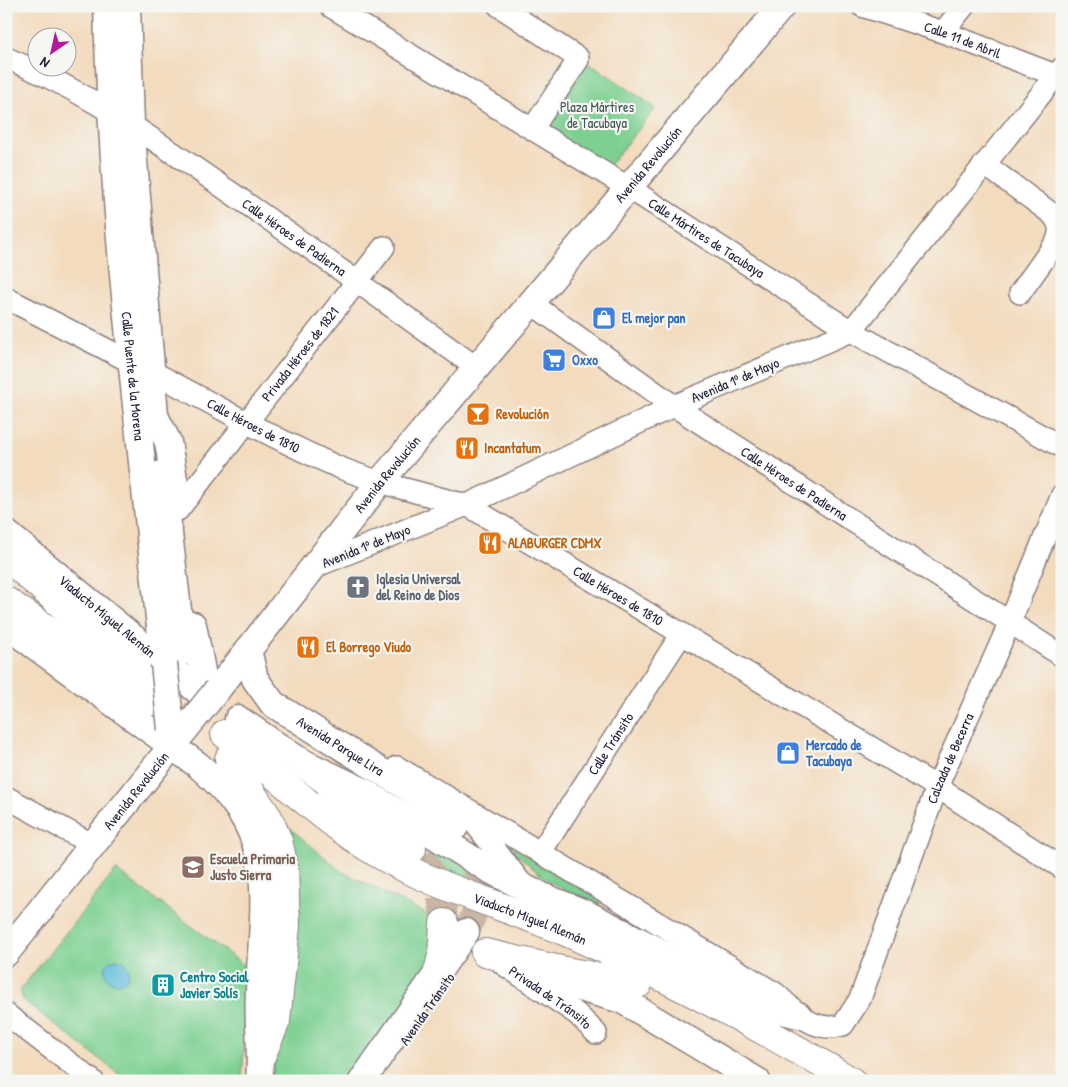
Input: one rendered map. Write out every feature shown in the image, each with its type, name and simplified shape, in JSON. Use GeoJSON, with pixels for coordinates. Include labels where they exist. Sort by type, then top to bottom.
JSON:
{"type":"FeatureCollection","features":[{"type":"Feature","properties":{"kind":"highway","name":"Viaducto Miguel Alemán"},"geometry":{"type":"LineString","coordinates":[[6,556],[111,648],[162,668]]}},
{"type":"Feature","properties":{"kind":"highway","name":"Viaducto Miguel Alemán"},"geometry":{"type":"LineString","coordinates":[[6,601],[162,668]]}},
{"type":"Feature","properties":{"kind":"highway","name":"Viaducto Miguel Alemán"},"geometry":{"type":"LineString","coordinates":[[228,740],[334,842],[382,873],[422,892],[550,942],[638,984],[676,990],[821,1081]]}},
{"type":"Feature","properties":{"kind":"highway","name":"Viaducto Miguel Alemán"},"geometry":{"type":"LineString","coordinates":[[228,740],[378,854],[427,878],[563,931],[851,1081]]}},
{"type":"Feature","properties":{"kind":"highway"},"geometry":{"type":"LineString","coordinates":[[228,740],[269,819],[278,842],[284,867],[286,926],[276,1021],[262,1054]]}},
{"type":"Feature","properties":{"kind":"highway"},"geometry":{"type":"LineString","coordinates":[[228,740],[274,763],[417,854],[375,817],[300,761]]}},
{"type":"Feature","properties":{"kind":"highway"},"geometry":{"type":"LineString","coordinates":[[531,891],[564,915],[611,941],[676,990]]}},
{"type":"Feature","properties":{"kind":"highway"},"geometry":{"type":"LineString","coordinates":[[438,971],[442,956],[455,927]]}},
{"type":"Feature","properties":{"kind":"highway"},"geometry":{"type":"LineString","coordinates":[[494,958],[638,984]]}},
{"type":"Feature","properties":{"kind":"main road","name":"Calle Puente de la Morena"},"geometry":{"type":"LineString","coordinates":[[107,6],[110,111],[141,366],[162,668],[175,737]]}},
{"type":"Feature","properties":{"kind":"main road","name":"Calle Puente de la Morena"},"geometry":{"type":"LineString","coordinates":[[110,111],[127,6]]}},
{"type":"Feature","properties":{"kind":"main road","name":"Avenida Revolución"},"geometry":{"type":"LineString","coordinates":[[6,953],[93,845],[210,689],[250,659],[312,568],[380,482],[782,6]]}},
{"type":"Feature","properties":{"kind":"main road","name":"Calle Puente de la Morena"},"geometry":{"type":"LineString","coordinates":[[141,366],[155,416],[168,442],[195,643],[210,689]]}},
{"type":"Feature","properties":{"kind":"main road","name":"Calle Puente de la Morena"},"geometry":{"type":"LineString","coordinates":[[155,416],[162,668]]}},
{"type":"Feature","properties":{"kind":"main road","name":"Viaducto Miguel Alemán"},"geometry":{"type":"LineString","coordinates":[[6,533],[162,668],[210,689]]}},
{"type":"Feature","properties":{"kind":"main road"},"geometry":{"type":"LineString","coordinates":[[6,625],[175,737],[198,765],[225,790],[248,823],[259,851],[265,896],[257,1017],[262,1054],[259,1081]]}},
{"type":"Feature","properties":{"kind":"main road","name":"Avenida Parque Lira"},"geometry":{"type":"LineString","coordinates":[[250,659],[260,688],[277,708],[432,805],[457,816]]}},
{"type":"Feature","properties":{"kind":"main road"},"geometry":{"type":"LineString","coordinates":[[228,740],[300,761]]}},
{"type":"Feature","properties":{"kind":"main road","name":"Viaducto Miguel Alemán"},"geometry":{"type":"LineString","coordinates":[[300,761],[364,791],[488,869],[531,891],[585,913],[768,1007],[798,1015]]}},
{"type":"Feature","properties":{"kind":"main road"},"geometry":{"type":"LineString","coordinates":[[494,958],[524,973],[622,1000],[757,1081]]}},
{"type":"Feature","properties":{"kind":"main road"},"geometry":{"type":"LineString","coordinates":[[362,1081],[438,971]]}},
{"type":"Feature","properties":{"kind":"street","name":"Calle Mártires de Tacubaya"},"geometry":{"type":"LineString","coordinates":[[330,6],[532,128],[851,330],[1062,448]]}},
{"type":"Feature","properties":{"kind":"street"},"geometry":{"type":"LineString","coordinates":[[499,6],[578,58],[532,128]]}},
{"type":"Feature","properties":{"kind":"street","name":"Calle 11 de Abril"},"geometry":{"type":"LineString","coordinates":[[862,6],[943,32],[1059,75]]}},
{"type":"Feature","properties":{"kind":"street"},"geometry":{"type":"LineString","coordinates":[[943,32],[964,6]]}},
{"type":"Feature","properties":{"kind":"street","name":"Calle Héroes de Padierna"},"geometry":{"type":"LineString","coordinates":[[6,58],[110,111],[358,281],[477,368]]}},
{"type":"Feature","properties":{"kind":"street","name":"Avenida 1º de Mayo"},"geometry":{"type":"LineString","coordinates":[[312,568],[467,505],[674,406],[851,330],[984,164],[1059,75]]}},
{"type":"Feature","properties":{"kind":"street"},"geometry":{"type":"LineString","coordinates":[[984,164],[1052,214],[1059,222],[1060,232],[1056,241],[1020,294]]}},
{"type":"Feature","properties":{"kind":"street","name":"Privada Héroes de 1821"},"geometry":{"type":"LineString","coordinates":[[178,510],[384,247]]}},
{"type":"Feature","properties":{"kind":"street","name":"Calle Héroes de 1810"},"geometry":{"type":"LineString","coordinates":[[6,298],[141,366],[246,422],[339,467],[380,482],[467,505],[937,788],[1062,868]]}},
{"type":"Feature","properties":{"kind":"street","name":"Calle Héroes de Padierna"},"geometry":{"type":"LineString","coordinates":[[531,303],[674,406],[1062,656]]}},
{"type":"Feature","properties":{"kind":"street","name":"Calzada de Becerra"},"geometry":{"type":"LineString","coordinates":[[843,1025],[860,999],[937,788],[1010,622],[1062,495]]}},
{"type":"Feature","properties":{"kind":"street","name":"Calle Tránsito"},"geometry":{"type":"LineString","coordinates":[[540,853],[681,635]]}},
{"type":"Feature","properties":{"kind":"street"},"geometry":{"type":"LineString","coordinates":[[6,798],[93,845]]}},
{"type":"Feature","properties":{"kind":"street"},"geometry":{"type":"LineString","coordinates":[[457,816],[531,891]]}},
{"type":"Feature","properties":{"kind":"street","name":"Viaducto Miguel Alemán"},"geometry":{"type":"LineString","coordinates":[[457,816],[540,853],[775,993],[798,1015],[814,1025],[829,1028],[843,1025]]}},
{"type":"Feature","properties":{"kind":"street","name":"Avenida Tránsito"},"geometry":{"type":"LineString","coordinates":[[376,1081],[465,955],[475,952],[494,958]]}},
{"type":"Feature","properties":{"kind":"street","name":"Privada de Tránsito"},"geometry":{"type":"LineString","coordinates":[[494,958],[577,1014],[596,1033]]}},
{"type":"Feature","properties":{"kind":"street"},"geometry":{"type":"LineString","coordinates":[[6,1014],[93,1081]]}},
{"type":"Feature","properties":{"kind":"green space","name":"Plaza Mártires de Tacubaya"},"geometry":{"type":"Polygon","coordinates":[[[587,61],[656,108],[608,167],[543,127],[587,61]]]}},
{"type":"Feature","properties":{"kind":"green space"},"geometry":{"type":"Polygon","coordinates":[[[284,823],[341,871],[430,916],[435,939],[430,968],[352,1081],[271,1081],[294,923],[284,823]]]}},
{"type":"Feature","properties":{"kind":"green space"},"geometry":{"type":"Polygon","coordinates":[[[415,834],[521,902],[416,864],[430,855],[413,836],[415,834]]]}},
{"type":"Feature","properties":{"kind":"green space"},"geometry":{"type":"Polygon","coordinates":[[[502,841],[603,898],[596,909],[544,878],[502,841]]]}},
{"type":"Feature","properties":{"kind":"green space"},"geometry":{"type":"Polygon","coordinates":[[[116,870],[248,968],[242,1081],[128,1081],[23,1000],[20,990],[116,870]]]}},
{"type":"Feature","properties":{"kind":"water"},"geometry":{"type":"Polygon","coordinates":[[[117,959],[125,963],[129,971],[125,979],[117,983],[109,979],[105,971],[109,963],[117,959]]]}},
{"type":"Feature","properties":{"kind":"tunnel"},"geometry":{"type":"LineString","coordinates":[[183,652],[198,681],[212,697],[238,719]]}},
{"type":"Feature","properties":{"kind":"tunnel"},"geometry":{"type":"LineString","coordinates":[[152,678],[225,734]]}},
{"type":"Feature","properties":{"kind":"tunnel"},"geometry":{"type":"LineString","coordinates":[[466,846],[476,868],[479,889],[475,910],[466,932]]}},
{"type":"Feature","properties":{"kind":"tunnel"},"geometry":{"type":"LineString","coordinates":[[421,859],[432,874],[438,889],[444,923]]}},
{"type":"Feature","properties":{"kind":"place","name":"El mejor pan"},"geometry":{"type":"Point","coordinates":[604,318]}},
{"type":"Feature","properties":{"kind":"place","name":"Oxxo"},"geometry":{"type":"Point","coordinates":[554,360]}},
{"type":"Feature","properties":{"kind":"place","name":"Revolución"},"geometry":{"type":"Point","coordinates":[478,414]}},
{"type":"Feature","properties":{"kind":"place","name":"Incantatum"},"geometry":{"type":"Point","coordinates":[467,448]}},
{"type":"Feature","properties":{"kind":"place","name":"ALABURGER CDMX"},"geometry":{"type":"Point","coordinates":[490,543]}},
{"type":"Feature","properties":{"kind":"place","name":"Iglesia Universal del Reino de Dios"},"geometry":{"type":"Point","coordinates":[358,587]}},
{"type":"Feature","properties":{"kind":"place","name":"El Borrego Viudo"},"geometry":{"type":"Point","coordinates":[308,647]}},
{"type":"Feature","properties":{"kind":"place","name":"Mercado de Tacubaya"},"geometry":{"type":"Point","coordinates":[788,753]}},
{"type":"Feature","properties":{"kind":"place","name":"Escuela Primaria Justo Sierra"},"geometry":{"type":"Point","coordinates":[193,867]}},
{"type":"Feature","properties":{"kind":"place","name":"Centro Social Javier Solís"},"geometry":{"type":"Point","coordinates":[163,985]}}]}
